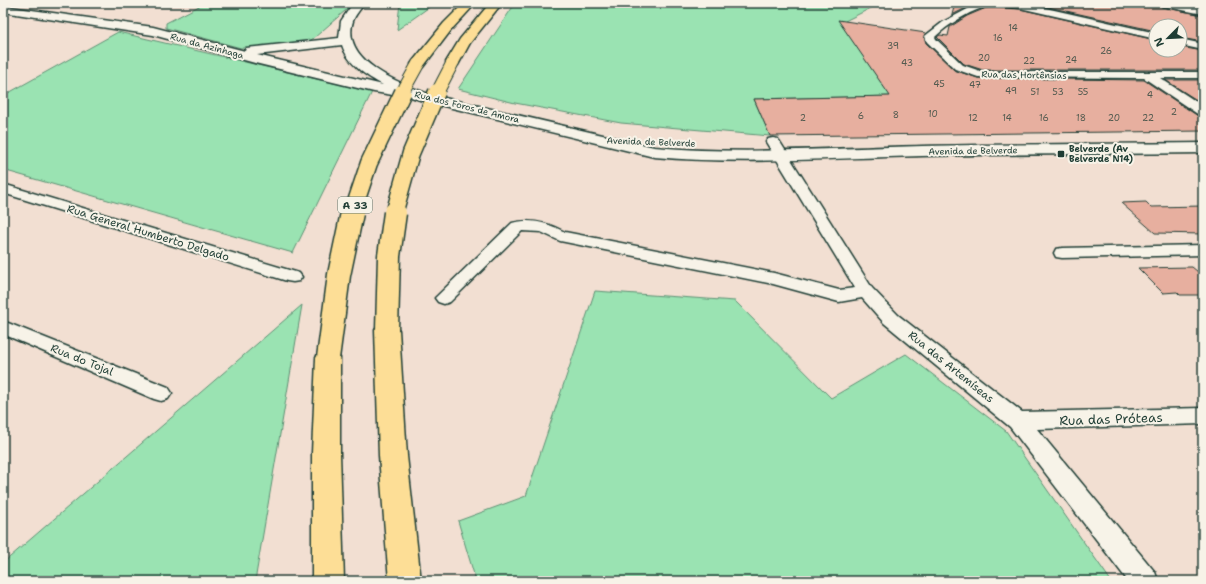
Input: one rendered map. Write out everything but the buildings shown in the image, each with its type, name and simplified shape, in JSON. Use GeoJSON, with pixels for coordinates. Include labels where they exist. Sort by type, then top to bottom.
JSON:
{"type":"FeatureCollection","features":[{"type":"Feature","properties":{"kind":"highway","name":"A 33"},"geometry":{"type":"LineString","coordinates":[[328,581],[326,453],[328,358],[338,281],[349,225],[368,166],[391,114],[418,64],[448,26],[470,3]]}},
{"type":"Feature","properties":{"kind":"highway"},"geometry":{"type":"LineString","coordinates":[[406,581],[399,524],[390,412],[387,330],[389,265],[395,213],[407,162],[440,84],[464,42],[496,3]]}},
{"type":"Feature","properties":{"kind":"main road"},"geometry":{"type":"LineString","coordinates":[[305,46],[317,41],[348,17],[359,3]]}},
{"type":"Feature","properties":{"kind":"main road","name":"Rua da Azinhaga"},"geometry":{"type":"LineString","coordinates":[[3,9],[134,28],[223,49],[374,88],[410,93]]}},
{"type":"Feature","properties":{"kind":"main road"},"geometry":{"type":"LineString","coordinates":[[345,41],[345,27],[348,17]]}},
{"type":"Feature","properties":{"kind":"main road"},"geometry":{"type":"LineString","coordinates":[[223,49],[272,51],[320,42],[345,41]]}},
{"type":"Feature","properties":{"kind":"main road"},"geometry":{"type":"LineString","coordinates":[[246,56],[286,56],[345,41]]}},
{"type":"Feature","properties":{"kind":"main road","name":"Rua dos Foros de Amora"},"geometry":{"type":"LineString","coordinates":[[345,41],[354,57],[369,70],[382,79],[410,93],[602,140]]}},
{"type":"Feature","properties":{"kind":"main road","name":"Avenida de Belverde"},"geometry":{"type":"LineString","coordinates":[[602,140],[669,154],[777,149],[1203,137]]}},
{"type":"Feature","properties":{"kind":"main road","name":"Avenida de Belverde"},"geometry":{"type":"LineString","coordinates":[[777,149],[925,151],[1203,148]]}},
{"type":"Feature","properties":{"kind":"street"},"geometry":{"type":"LineString","coordinates":[[1162,3],[1203,11]]}},
{"type":"Feature","properties":{"kind":"street","name":"Rua das Hortênsias"},"geometry":{"type":"LineString","coordinates":[[1148,34],[1020,5],[999,4],[979,6],[930,36],[931,40],[959,67],[982,75],[1203,75]]}},
{"type":"Feature","properties":{"kind":"street"},"geometry":{"type":"LineString","coordinates":[[1188,44],[1203,47]]}},
{"type":"Feature","properties":{"kind":"street"},"geometry":{"type":"LineString","coordinates":[[1147,75],[1203,112]]}},
{"type":"Feature","properties":{"kind":"street","name":"Rua das Artemíseas"},"geometry":{"type":"LineString","coordinates":[[777,149],[866,292],[891,319],[1018,421],[1145,581]]}},
{"type":"Feature","properties":{"kind":"street","name":"Rua General Humberto Delgado"},"geometry":{"type":"LineString","coordinates":[[3,188],[294,278]]}},
{"type":"Feature","properties":{"kind":"street"},"geometry":{"type":"LineString","coordinates":[[444,298],[518,226],[544,227],[560,236],[774,279],[839,296],[866,292]]}},
{"type":"Feature","properties":{"kind":"street"},"geometry":{"type":"LineString","coordinates":[[1062,253],[1202,251]]}},
{"type":"Feature","properties":{"kind":"street","name":"Rua do Tojal"},"geometry":{"type":"LineString","coordinates":[[3,327],[161,393]]}},
{"type":"Feature","properties":{"kind":"street","name":"Rua das Próteas"},"geometry":{"type":"LineString","coordinates":[[1018,421],[1203,416]]}},
{"type":"Feature","properties":{"kind":"green space"},"geometry":{"type":"Polygon","coordinates":[[[205,3],[354,3],[314,38],[306,43],[288,48],[241,48],[166,28],[166,23],[205,3]]]}},
{"type":"Feature","properties":{"kind":"green space"},"geometry":{"type":"Polygon","coordinates":[[[400,3],[435,3],[397,30],[400,3]]]}},
{"type":"Feature","properties":{"kind":"green space"},"geometry":{"type":"Polygon","coordinates":[[[519,3],[881,3],[845,21],[941,95],[754,99],[770,136],[621,123],[515,103],[458,89],[512,8],[519,3]]]}},
{"type":"Feature","properties":{"kind":"green space"},"geometry":{"type":"Polygon","coordinates":[[[118,32],[372,92],[293,253],[3,170],[3,96],[118,32]]]}},
{"type":"Feature","properties":{"kind":"green space"},"geometry":{"type":"Polygon","coordinates":[[[595,291],[735,301],[831,398],[906,354],[1006,431],[1111,581],[476,581],[458,521],[526,496],[595,291]]]}},
{"type":"Feature","properties":{"kind":"green space"},"geometry":{"type":"Polygon","coordinates":[[[302,305],[255,581],[3,581],[3,563],[302,305]]]}},
{"type":"Feature","properties":{"kind":"place","name":"Belverde (Av Belverde N14)"},"geometry":{"type":"Point","coordinates":[1061,154]}}]}
